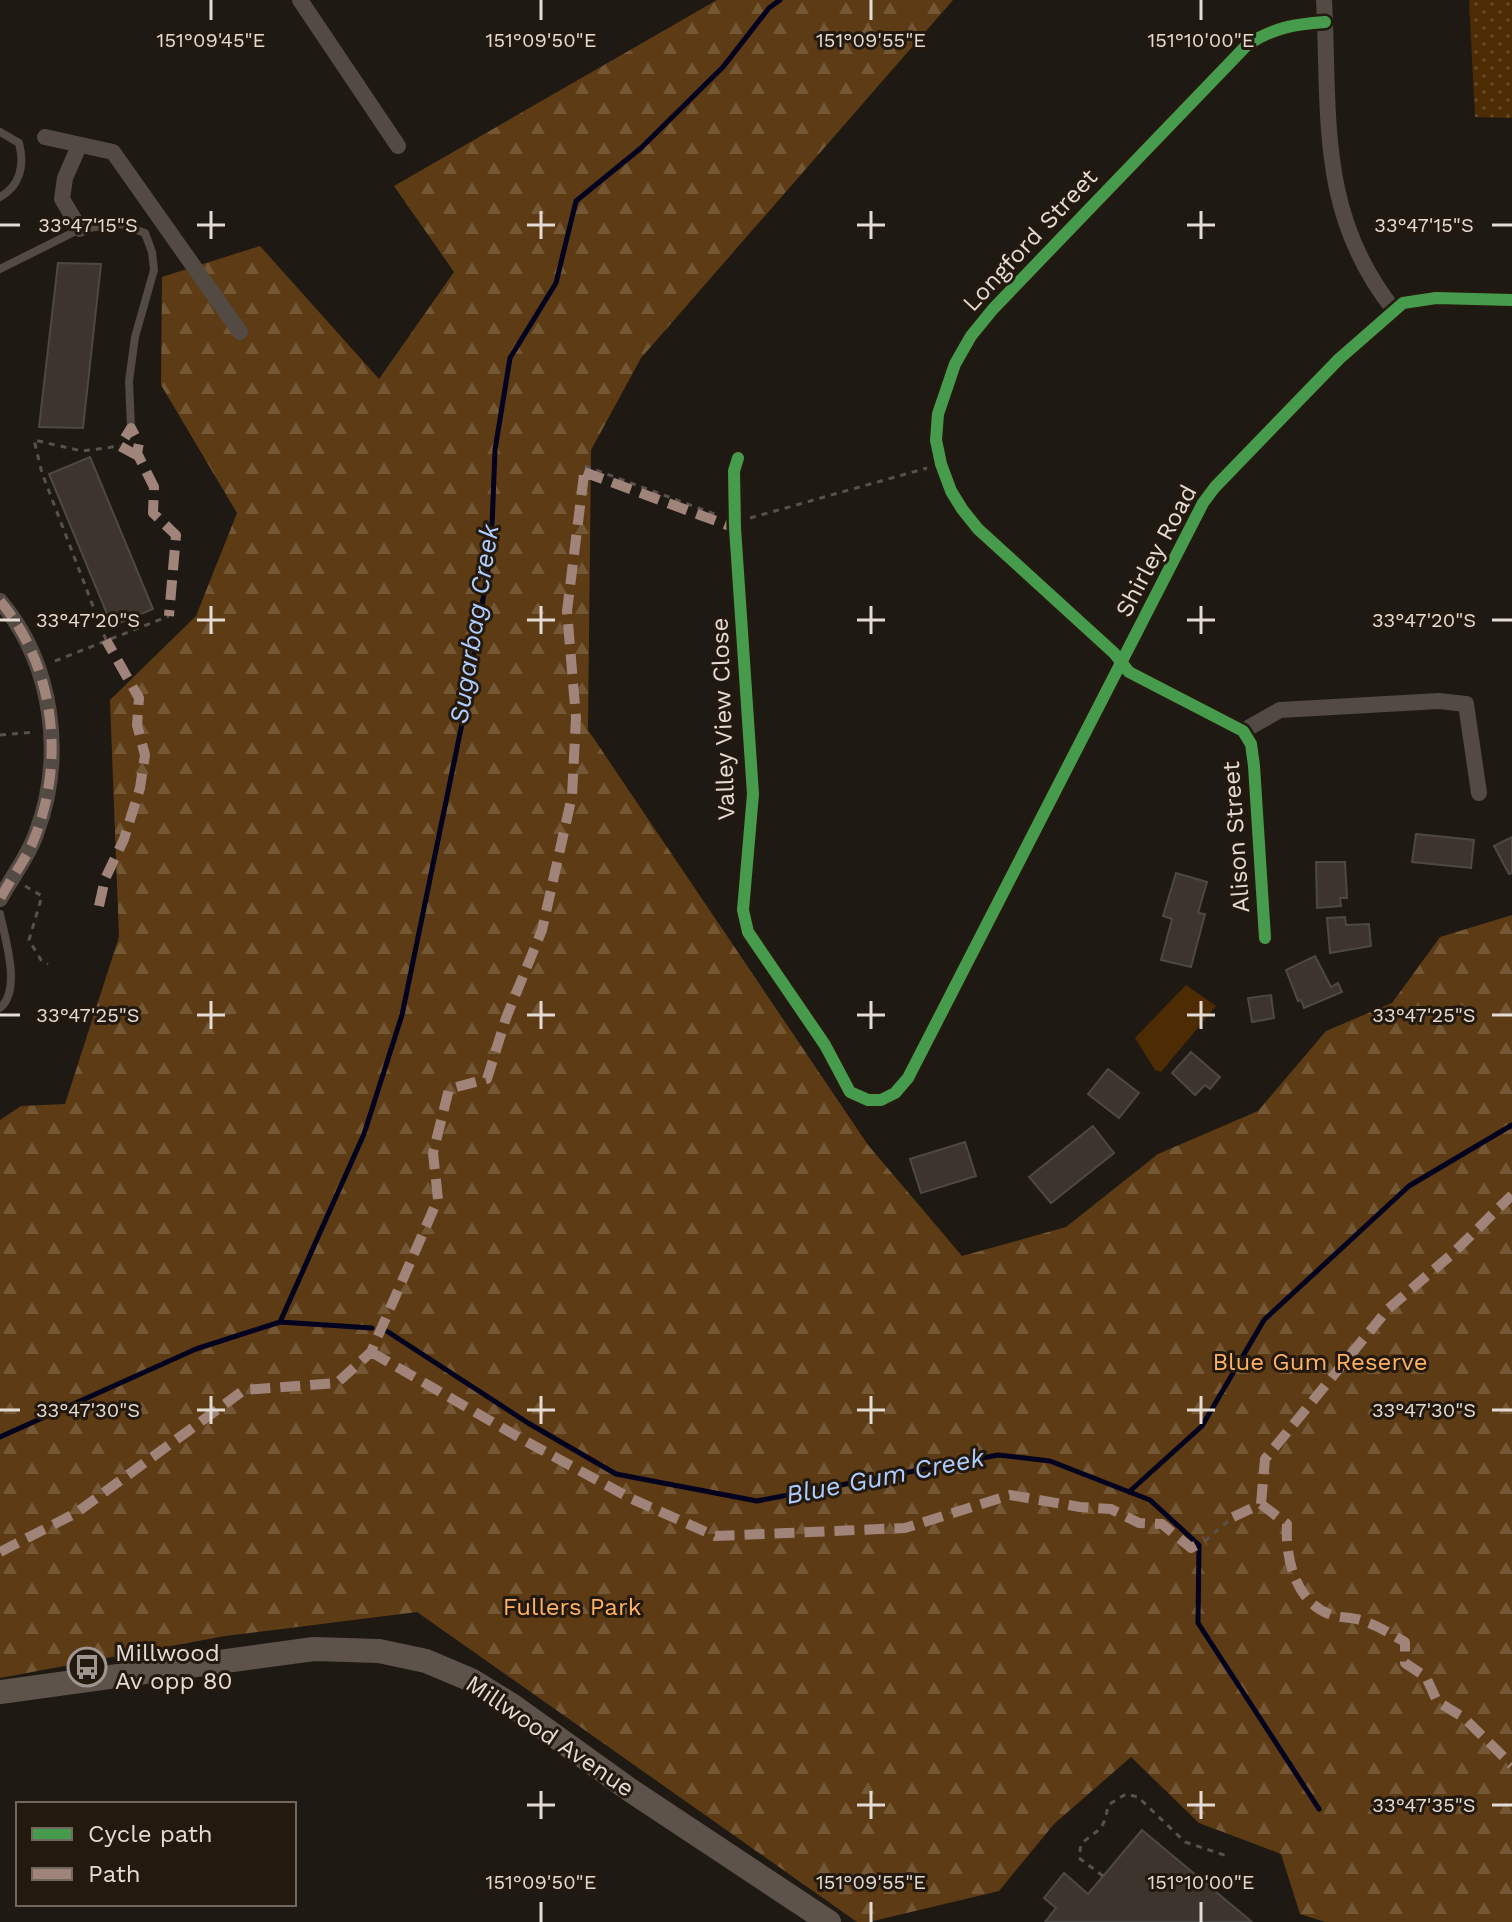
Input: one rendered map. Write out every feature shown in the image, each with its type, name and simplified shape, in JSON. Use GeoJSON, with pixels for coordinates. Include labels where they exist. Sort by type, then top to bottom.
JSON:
{"type":"FeatureCollection","features":[{"type":"Feature","properties":{"kind":"main road","name":"Millwood Avenue"},"geometry":{"type":"LineString","coordinates":[[0,1692],[314,1649],[379,1651],[426,1661],[471,1680],[513,1706],[643,1798],[829,1922]]}},
{"type":"Feature","properties":{"kind":"street"},"geometry":{"type":"LineString","coordinates":[[300,0],[398,146]]}},
{"type":"Feature","properties":{"kind":"street"},"geometry":{"type":"LineString","coordinates":[[1324,0],[1336,194],[1364,266],[1394,310]]}},
{"type":"Feature","properties":{"kind":"street","name":"Longford Street"},"geometry":{"type":"LineString","coordinates":[[1122,663],[978,529],[951,491],[941,464],[936,428],[949,375],[971,336],[1017,281],[1247,45],[1280,27],[1325,22]]}},
{"type":"Feature","properties":{"kind":"street"},"geometry":{"type":"LineString","coordinates":[[45,137],[113,152],[240,332]]}},
{"type":"Feature","properties":{"kind":"street"},"geometry":{"type":"LineString","coordinates":[[79,146],[65,178],[62,199],[80,229]]}},
{"type":"Feature","properties":{"kind":"street","name":"Shirley Road"},"geometry":{"type":"LineString","coordinates":[[850,1092],[868,1100],[881,1100],[895,1093],[908,1078],[1203,503],[1215,487],[1339,359],[1403,303],[1424,298],[1512,300]]}},
{"type":"Feature","properties":{"kind":"street","name":"Valley View Close"},"geometry":{"type":"LineString","coordinates":[[738,458],[734,471],[735,522],[753,794],[743,910],[748,932],[759,951],[825,1045],[850,1092]]}},
{"type":"Feature","properties":{"kind":"street"},"geometry":{"type":"LineString","coordinates":[[0,601],[37,667],[52,730],[51,778],[44,809],[35,838],[0,899]]}},
{"type":"Feature","properties":{"kind":"street","name":"Alison Street"},"geometry":{"type":"LineString","coordinates":[[1122,663],[1129,672],[1243,731],[1251,744],[1265,938]]}},
{"type":"Feature","properties":{"kind":"street"},"geometry":{"type":"LineString","coordinates":[[1243,731],[1280,710],[1439,701],[1466,704],[1479,793]]}},
{"type":"Feature","properties":{"kind":"lane"},"geometry":{"type":"LineString","coordinates":[[0,132],[19,143],[21,152],[21,173],[14,188],[0,197]]}},
{"type":"Feature","properties":{"kind":"lane"},"geometry":{"type":"LineString","coordinates":[[0,269],[80,229],[120,224],[145,233],[154,270],[135,337],[129,381],[131,428]]}},
{"type":"Feature","properties":{"kind":"lane"},"geometry":{"type":"LineString","coordinates":[[0,914],[10,967],[10,994],[0,1008]]}},
{"type":"Feature","properties":{"kind":"path"},"geometry":{"type":"LineString","coordinates":[[106,640],[42,473],[34,440],[82,451],[120,446]]}},
{"type":"Feature","properties":{"kind":"path"},"geometry":{"type":"LineString","coordinates":[[585,466],[735,522],[941,464]]}},
{"type":"Feature","properties":{"kind":"path"},"geometry":{"type":"LineString","coordinates":[[55,661],[169,616]]}},
{"type":"Feature","properties":{"kind":"path"},"geometry":{"type":"LineString","coordinates":[[0,735],[52,730]]}},
{"type":"Feature","properties":{"kind":"path"},"geometry":{"type":"LineString","coordinates":[[11,878],[42,896],[29,940],[41,960],[48,964]]}},
{"type":"Feature","properties":{"kind":"path"},"geometry":{"type":"LineString","coordinates":[[1205,1541],[1233,1517]]}},
{"type":"Feature","properties":{"kind":"path"},"geometry":{"type":"LineString","coordinates":[[1103,1876],[1079,1858],[1081,1844],[1099,1833],[1108,1805],[1126,1794],[1138,1797],[1185,1842],[1227,1856]]}},
{"type":"Feature","properties":{"kind":"shaded area"},"geometry":{"type":"Polygon","coordinates":[[[1469,0],[1512,0],[1512,118],[1475,117],[1469,0]]]}},
{"type":"Feature","properties":{"kind":"shaded area"},"geometry":{"type":"Polygon","coordinates":[[[1186,985],[1216,1006],[1161,1072],[1155,1070],[1135,1038],[1186,985]]]}},
{"type":"Feature","properties":{"kind":"green space"},"geometry":{"type":"Polygon","coordinates":[[[717,0],[953,0],[641,358],[591,450],[588,730],[868,1145],[962,1256],[1066,1227],[1158,1154],[1258,1111],[1326,1031],[1392,1003],[1440,937],[1512,915],[1512,1922],[1325,1922],[1300,1914],[1281,1854],[1199,1823],[1131,1757],[1054,1824],[999,1891],[869,1922],[857,1922],[417,1612],[225,1636],[0,1678],[0,1120],[21,1106],[65,1104],[119,937],[110,700],[196,616],[237,513],[161,385],[162,277],[260,246],[379,379],[454,272],[394,186],[717,0]]]}},
{"type":"Feature","properties":{"kind":"building"},"geometry":{"type":"Polygon","coordinates":[[[58,263],[101,264],[83,428],[39,427],[58,263]]]}},
{"type":"Feature","properties":{"kind":"building"},"geometry":{"type":"Polygon","coordinates":[[[90,457],[153,609],[112,626],[49,474],[90,457]]]}},
{"type":"Feature","properties":{"kind":"building"},"geometry":{"type":"Polygon","coordinates":[[[1416,834],[1474,840],[1471,868],[1412,862],[1416,834]]]}},
{"type":"Feature","properties":{"kind":"building"},"geometry":{"type":"Polygon","coordinates":[[[1512,837],[1512,873],[1509,874],[1494,846],[1512,837]]]}},
{"type":"Feature","properties":{"kind":"building"},"geometry":{"type":"Polygon","coordinates":[[[1316,862],[1345,862],[1347,898],[1340,898],[1341,906],[1317,908],[1316,862]]]}},
{"type":"Feature","properties":{"kind":"building"},"geometry":{"type":"Polygon","coordinates":[[[1176,873],[1207,882],[1198,913],[1205,914],[1191,967],[1161,960],[1172,919],[1163,916],[1176,873]]]}},
{"type":"Feature","properties":{"kind":"building"},"geometry":{"type":"Polygon","coordinates":[[[1345,917],[1346,925],[1369,924],[1371,946],[1330,953],[1327,918],[1345,917]]]}},
{"type":"Feature","properties":{"kind":"building"},"geometry":{"type":"Polygon","coordinates":[[[1315,956],[1331,987],[1338,983],[1342,992],[1304,1008],[1301,1000],[1298,1001],[1286,970],[1315,956]]]}},
{"type":"Feature","properties":{"kind":"building"},"geometry":{"type":"Polygon","coordinates":[[[1271,995],[1274,1018],[1252,1022],[1248,998],[1271,995]]]}},
{"type":"Feature","properties":{"kind":"building"},"geometry":{"type":"Polygon","coordinates":[[[1191,1052],[1220,1077],[1210,1089],[1205,1085],[1195,1095],[1172,1073],[1191,1052]]]}},
{"type":"Feature","properties":{"kind":"building"},"geometry":{"type":"Polygon","coordinates":[[[1108,1069],[1139,1093],[1119,1118],[1088,1094],[1108,1069]]]}},
{"type":"Feature","properties":{"kind":"building"},"geometry":{"type":"Polygon","coordinates":[[[1093,1126],[1114,1153],[1051,1203],[1029,1177],[1093,1126]]]}},
{"type":"Feature","properties":{"kind":"building"},"geometry":{"type":"Polygon","coordinates":[[[965,1142],[976,1176],[921,1193],[910,1159],[965,1142]]]}},
{"type":"Feature","properties":{"kind":"building"},"geometry":{"type":"Polygon","coordinates":[[[1142,1830],[1252,1922],[1045,1922],[1056,1908],[1044,1898],[1064,1873],[1088,1894],[1142,1830]]]}},
{"type":"Feature","properties":{"kind":"waterway","name":"Sugarbag Creek"},"geometry":{"type":"LineString","coordinates":[[280,1322],[364,1134],[402,1015],[464,714],[491,551],[495,450],[510,358],[556,283],[576,201],[641,148],[723,67],[769,8],[780,0]]}},
{"type":"Feature","properties":{"kind":"waterway","name":"Blue Gum Creek"},"geometry":{"type":"LineString","coordinates":[[1129,1492],[1202,1426],[1264,1320],[1409,1186],[1512,1125]]}},
{"type":"Feature","properties":{"kind":"waterway","name":"Blue Gum Creek"},"geometry":{"type":"LineString","coordinates":[[0,1437],[196,1349],[280,1322],[372,1328]]}},
{"type":"Feature","properties":{"kind":"waterway","name":"Blue Gum Creek"},"geometry":{"type":"LineString","coordinates":[[382,1328],[528,1423],[616,1474],[757,1501],[998,1455],[1050,1461],[1150,1500],[1199,1545],[1198,1623],[1319,1809]]}},
{"type":"Feature","properties":{"kind":"marked path"},"geometry":{"type":"LineString","coordinates":[[138,456],[120,446],[131,428],[139,443],[137,453],[154,487],[153,513],[176,535],[169,616]]}},
{"type":"Feature","properties":{"kind":"marked path"},"geometry":{"type":"LineString","coordinates":[[0,1552],[76,1513],[244,1390],[337,1383],[371,1352],[438,1199],[433,1153],[449,1089],[487,1079],[506,1018],[542,930],[572,796],[576,718],[567,611],[585,466]]}},
{"type":"Feature","properties":{"kind":"marked path"},"geometry":{"type":"LineString","coordinates":[[584,472],[735,528]]}},
{"type":"Feature","properties":{"kind":"marked path"},"geometry":{"type":"LineString","coordinates":[[0,601],[18,626],[43,683],[52,744],[45,805],[33,843],[0,899]]}},
{"type":"Feature","properties":{"kind":"marked path"},"geometry":{"type":"LineString","coordinates":[[99,906],[105,879],[124,839],[140,788],[145,755],[137,725],[139,698],[106,640]]}},
{"type":"Feature","properties":{"kind":"marked path"},"geometry":{"type":"LineString","coordinates":[[1261,1504],[1265,1459],[1388,1309],[1451,1255],[1512,1195]]}},
{"type":"Feature","properties":{"kind":"marked path"},"geometry":{"type":"LineString","coordinates":[[371,1352],[630,1498],[715,1536],[905,1528],[1010,1495],[1111,1509],[1139,1523],[1162,1524],[1191,1548],[1205,1541]]}},
{"type":"Feature","properties":{"kind":"marked path"},"geometry":{"type":"LineString","coordinates":[[1261,1504],[1287,1524],[1290,1564],[1300,1589],[1308,1599],[1329,1614],[1366,1622],[1405,1642],[1405,1663],[1426,1677],[1437,1701],[1464,1718],[1512,1765]]}},
{"type":"Feature","properties":{"kind":"marked path"},"geometry":{"type":"LineString","coordinates":[[1233,1517],[1261,1504]]}},
{"type":"Feature","properties":{"kind":"cycle path"},"geometry":{"type":"LineString","coordinates":[[1265,938],[1254,766],[1251,744],[1243,731],[1129,672],[1114,653],[978,529],[951,491],[936,440],[938,414],[955,364],[971,336],[993,309],[1247,45],[1284,28],[1325,22]]}},
{"type":"Feature","properties":{"kind":"cycle path"},"geometry":{"type":"LineString","coordinates":[[738,458],[734,471],[735,528],[753,794],[743,910],[748,932],[825,1045],[850,1092],[868,1100],[881,1100],[895,1093],[908,1078],[1203,503],[1215,487],[1339,359],[1403,303],[1436,298],[1512,300]]}},
{"type":"Feature","properties":{"kind":"place","name":"Millwood Av opp 80"},"geometry":{"type":"Point","coordinates":[87,1667]}},
{"type":"Feature","properties":{"kind":"park label","name":"Blue Gum Reserve"},"geometry":{"type":"Point","coordinates":[1320,1362]}},
{"type":"Feature","properties":{"kind":"park label","name":"Fullers Park"},"geometry":{"type":"Point","coordinates":[572,1607]}}]}
